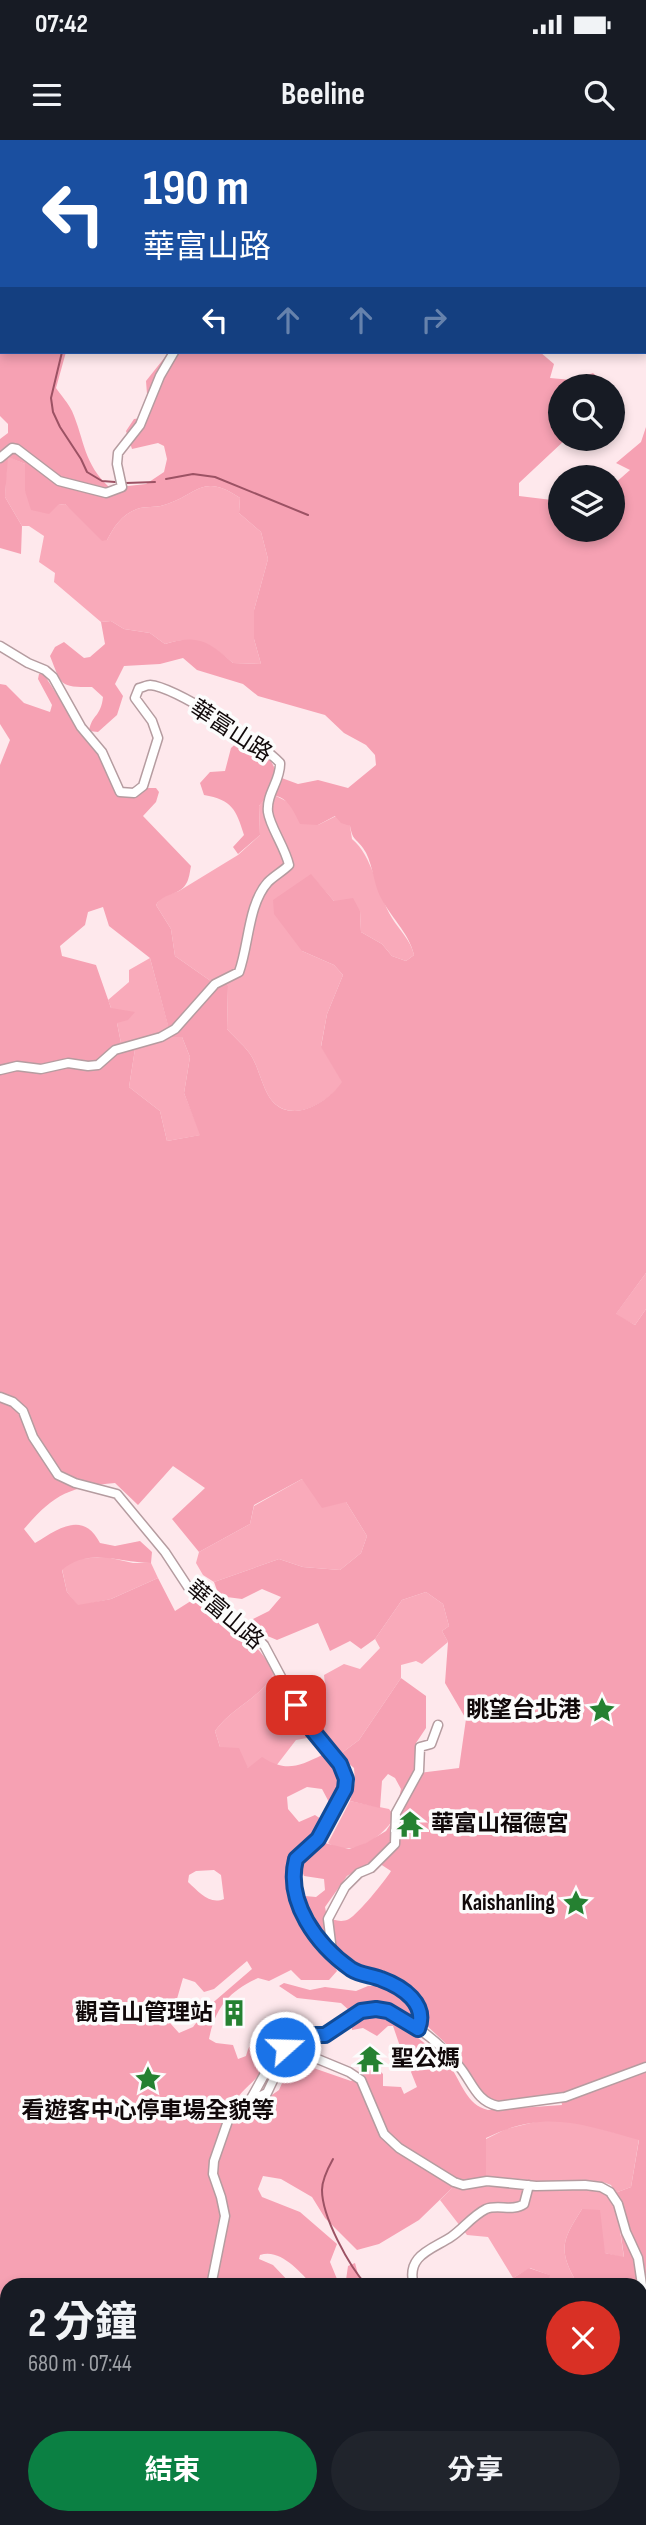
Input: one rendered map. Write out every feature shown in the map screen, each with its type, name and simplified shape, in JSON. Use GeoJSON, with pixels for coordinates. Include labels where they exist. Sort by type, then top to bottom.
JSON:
{"type":"FeatureCollection","features":[{"type":"Feature","properties":{"kind":"street"},"geometry":{"type":"LineString","coordinates":[[0,458],[12,448],[17,449],[66,484],[106,493],[122,487],[117,464],[118,453],[141,425],[160,376],[173,354]]}},
{"type":"Feature","properties":{"kind":"street","name":"華富山路"},"geometry":{"type":"LineString","coordinates":[[0,646],[53,677],[81,727],[102,752],[120,792],[134,793],[144,786],[159,738],[152,721],[135,698],[135,692],[144,687],[161,689],[196,705],[262,745],[279,763],[280,771],[269,799],[268,812],[289,864],[268,882],[261,892],[239,972],[215,984],[175,1029],[161,1037],[115,1050],[98,1065],[68,1063],[41,1069],[17,1066],[0,1070]]}},
{"type":"Feature","properties":{"kind":"street","name":"華富山路"},"geometry":{"type":"LineString","coordinates":[[0,1397],[13,1402],[23,1411],[33,1437],[58,1475],[75,1483],[117,1494],[165,1552],[188,1587],[256,1635],[264,1645],[290,1695],[313,1731],[340,1764],[346,1779],[345,1789],[318,1839],[298,1855],[295,1864],[299,1907],[304,1919],[333,1954],[351,1969],[380,1979],[405,1992],[420,2008],[422,2019],[418,2029]]}},
{"type":"Feature","properties":{"kind":"street"},"geometry":{"type":"LineString","coordinates":[[333,1954],[327,1926],[330,1913],[353,1877],[371,1868],[395,1844],[396,1813],[419,1772],[421,1748],[431,1744],[438,1725]]}},
{"type":"Feature","properties":{"kind":"street"},"geometry":{"type":"LineString","coordinates":[[250,2100],[271,2062],[285,2047],[306,2035],[325,2035],[361,2011],[376,2009],[388,2011],[418,2029],[453,2058],[488,2104],[498,2106],[565,2097],[646,2067]]}},
{"type":"Feature","properties":{"kind":"street"},"geometry":{"type":"LineString","coordinates":[[213,2278],[225,2216],[222,2196],[214,2174],[214,2161],[230,2115],[250,2100],[267,2093],[284,2062],[298,2055],[308,2054],[361,2080],[384,2134],[400,2148],[454,2182],[463,2185],[487,2181],[529,2185],[585,2185],[601,2187],[610,2192],[618,2204],[638,2258],[642,2278]]}},
{"type":"Feature","properties":{"kind":"street"},"geometry":{"type":"LineString","coordinates":[[414,2278],[414,2268],[427,2248],[451,2237],[486,2209],[519,2207],[524,2204],[529,2185]]}},
{"type":"Feature","properties":{"kind":"shaded area"},"geometry":{"type":"Polygon","coordinates":[[[0,354],[65,354],[56,388],[72,411],[94,470],[110,488],[146,484],[164,472],[167,459],[164,446],[158,443],[132,449],[126,431],[134,419],[142,418],[148,407],[146,381],[167,354],[542,354],[554,364],[551,374],[548,374],[548,451],[553,451],[519,483],[519,496],[548,500],[548,542],[625,542],[625,474],[630,470],[625,465],[616,463],[641,442],[646,427],[646,1273],[616,1314],[635,1325],[646,1309],[646,2278],[574,2278],[565,2254],[566,2238],[582,2209],[600,2210],[605,2253],[624,2257],[615,2193],[631,2187],[639,2140],[580,2125],[545,2122],[507,2129],[486,2138],[486,2177],[482,2186],[452,2188],[419,2220],[379,2244],[357,2250],[325,2218],[312,2197],[281,2179],[263,2176],[258,2189],[262,2197],[300,2212],[337,2244],[330,2262],[337,2278],[306,2278],[289,2262],[268,2254],[260,2255],[259,2259],[273,2265],[285,2278],[0,2278],[0,765],[10,740],[0,724],[0,684],[6,685],[24,703],[50,712],[52,705],[38,679],[39,674],[43,673],[87,741],[105,756],[113,787],[128,797],[145,788],[156,788],[159,792],[156,802],[143,816],[191,866],[183,888],[163,898],[156,905],[171,929],[175,956],[215,984],[224,982],[228,986],[227,1029],[250,1053],[270,1098],[281,1108],[291,1111],[310,1107],[329,1096],[342,1082],[321,1047],[327,1014],[343,975],[334,965],[302,951],[274,914],[273,900],[311,874],[334,901],[353,898],[360,911],[361,932],[382,944],[392,956],[406,961],[414,955],[408,939],[379,894],[368,858],[353,837],[350,826],[341,823],[335,816],[318,825],[300,824],[292,808],[284,800],[268,795],[259,806],[260,835],[238,854],[233,847],[244,835],[235,812],[227,803],[204,795],[200,783],[210,772],[225,771],[231,748],[242,738],[268,755],[279,777],[298,784],[318,780],[348,788],[376,765],[375,755],[366,745],[344,733],[325,715],[258,696],[243,684],[197,670],[183,658],[160,664],[124,666],[115,684],[123,696],[117,715],[98,732],[89,731],[103,697],[92,687],[63,683],[50,656],[55,647],[64,642],[84,658],[90,657],[105,644],[101,622],[111,621],[124,629],[150,633],[165,644],[194,640],[216,649],[233,663],[261,664],[254,639],[254,610],[268,559],[261,532],[239,513],[240,498],[217,487],[200,488],[164,505],[131,512],[119,522],[107,540],[102,541],[65,504],[58,505],[49,514],[31,510],[25,491],[25,464],[8,457],[5,497],[22,526],[21,554],[0,548],[0,439],[8,433],[8,424],[0,416],[0,354]],[[103,907],[88,912],[85,925],[60,946],[62,956],[96,965],[111,1008],[135,1012],[128,1020],[117,1023],[122,1048],[135,1049],[129,1087],[160,1111],[167,1141],[200,1135],[184,1093],[190,1057],[182,1037],[171,1037],[150,958],[109,926],[103,907]],[[173,1466],[138,1505],[115,1483],[86,1487],[54,1500],[24,1529],[35,1543],[61,1528],[78,1525],[86,1527],[100,1543],[115,1546],[140,1541],[152,1552],[151,1563],[94,1558],[72,1563],[62,1570],[67,1592],[78,1605],[111,1599],[158,1578],[175,1611],[194,1599],[258,1649],[274,1673],[261,1690],[215,1731],[220,1747],[239,1748],[248,1768],[262,1757],[278,1765],[292,1766],[322,1755],[339,1768],[342,1786],[331,1806],[322,1789],[307,1787],[287,1797],[288,1809],[299,1822],[315,1815],[324,1821],[298,1848],[291,1861],[297,1903],[304,1904],[305,1896],[316,1897],[325,1890],[324,1879],[304,1876],[302,1865],[308,1853],[321,1842],[349,1849],[366,1843],[386,1831],[395,1817],[401,1789],[395,1778],[388,1774],[382,1781],[380,1808],[350,1801],[355,1782],[354,1768],[339,1755],[359,1740],[401,1678],[426,1696],[426,1728],[416,1743],[419,1773],[459,1768],[466,1719],[445,1683],[448,1642],[442,1631],[449,1626],[443,1604],[426,1592],[402,1600],[375,1639],[361,1649],[350,1641],[330,1651],[318,1623],[277,1640],[258,1632],[253,1619],[269,1611],[281,1597],[262,1589],[242,1599],[219,1596],[214,1582],[279,1559],[303,1567],[340,1570],[361,1553],[367,1536],[346,1502],[322,1508],[302,1479],[254,1505],[250,1524],[199,1552],[172,1519],[205,1488],[173,1466]],[[374,1860],[347,1876],[325,1907],[327,1917],[340,1921],[349,1919],[359,1911],[391,1871],[374,1860]],[[214,1870],[196,1871],[189,1875],[188,1882],[204,1896],[224,1899],[221,1875],[214,1870]],[[318,1931],[311,1935],[331,1959],[337,1971],[329,1980],[301,1980],[291,1970],[269,1981],[258,1978],[231,1995],[215,2018],[209,2039],[216,2043],[233,2045],[238,2059],[246,2056],[253,2040],[270,2025],[286,2026],[294,2031],[264,2070],[235,2100],[228,2120],[233,2122],[279,2090],[289,2067],[299,2063],[351,2081],[376,2067],[383,2074],[383,2086],[401,2087],[404,2094],[417,2087],[411,2072],[416,2064],[404,2058],[393,2026],[388,2026],[377,2036],[363,2028],[352,2030],[351,2012],[341,2003],[297,1998],[279,1986],[284,1983],[310,1990],[325,1987],[356,1991],[368,1986],[393,1985],[390,1978],[354,1967],[318,1931]],[[247,1961],[214,1989],[204,1992],[195,1982],[183,1978],[170,2023],[179,2033],[193,2027],[209,2006],[252,1969],[247,1961]],[[424,2023],[411,2032],[445,2061],[469,2098],[481,2107],[488,2110],[562,2105],[560,2095],[501,2101],[487,2099],[480,2093],[456,2053],[424,2023]]]}},
{"type":"Feature","properties":{"kind":"shaded area"},"geometry":{"type":"Polygon","coordinates":[[[7,456],[25,464],[25,491],[58,505],[65,504],[107,540],[119,522],[131,512],[164,505],[200,488],[217,487],[240,498],[239,513],[261,532],[268,559],[254,610],[254,639],[261,664],[233,663],[202,642],[185,640],[165,644],[150,633],[124,629],[111,621],[101,622],[54,582],[55,573],[39,562],[44,536],[29,526],[22,526],[5,497],[7,456]]]}},
{"type":"Feature","properties":{"kind":"shaded area"},"geometry":{"type":"Polygon","coordinates":[[[272,794],[290,803],[318,825],[336,816],[350,826],[352,839],[365,855],[387,908],[414,955],[406,961],[392,956],[382,944],[361,932],[360,911],[334,901],[311,875],[302,951],[334,965],[343,975],[327,1014],[321,1046],[343,1082],[320,1102],[311,1107],[291,1111],[273,1102],[252,1057],[227,1029],[228,986],[215,984],[175,956],[171,929],[156,905],[161,897],[179,891],[238,855],[260,835],[259,806],[267,795],[272,794]]]}},
{"type":"Feature","properties":{"kind":"shaded area"},"geometry":{"type":"Polygon","coordinates":[[[150,958],[171,1036],[182,1037],[190,1057],[184,1093],[201,1135],[167,1141],[160,1111],[129,1087],[135,1049],[122,1048],[117,1023],[108,1000],[129,982],[129,970],[150,958]]]}},
{"type":"Feature","properties":{"kind":"shaded area"},"geometry":{"type":"Polygon","coordinates":[[[646,1273],[646,1309],[635,1325],[615,1315],[646,1273]]]}},
{"type":"Feature","properties":{"kind":"shaded area"},"geometry":{"type":"Polygon","coordinates":[[[302,1479],[346,1502],[367,1536],[361,1553],[340,1570],[303,1567],[279,1559],[214,1582],[203,1575],[196,1563],[199,1552],[250,1524],[254,1506],[302,1479]]]}},
{"type":"Feature","properties":{"kind":"shaded area"},"geometry":{"type":"Polygon","coordinates":[[[106,1557],[133,1563],[151,1563],[158,1578],[111,1599],[78,1606],[67,1592],[62,1569],[74,1559],[106,1557]]]}},
{"type":"Feature","properties":{"kind":"shaded area"},"geometry":{"type":"Polygon","coordinates":[[[426,1592],[443,1604],[449,1626],[442,1631],[448,1642],[422,1664],[416,1661],[401,1665],[401,1678],[359,1740],[339,1755],[310,1711],[298,1699],[299,1695],[311,1701],[326,1695],[324,1675],[344,1664],[360,1669],[380,1648],[375,1639],[402,1600],[426,1592]]]}},
{"type":"Feature","properties":{"kind":"shaded area"},"geometry":{"type":"Polygon","coordinates":[[[274,1673],[312,1737],[296,1740],[276,1766],[248,1768],[220,1747],[215,1731],[261,1690],[274,1673]]]}},
{"type":"Feature","properties":{"kind":"shaded area"},"geometry":{"type":"Polygon","coordinates":[[[350,1801],[389,1809],[395,1817],[382,1832],[365,1844],[337,1847],[328,1843],[350,1801]]]}},
{"type":"Feature","properties":{"kind":"shaded area"},"geometry":{"type":"Polygon","coordinates":[[[539,2121],[572,2121],[639,2139],[631,2187],[615,2193],[611,2185],[594,2181],[534,2183],[486,2177],[486,2139],[506,2129],[539,2121]]]}},
{"type":"Feature","properties":{"kind":"shaded area"},"geometry":{"type":"Polygon","coordinates":[[[482,2186],[551,2190],[594,2186],[616,2203],[624,2258],[605,2253],[582,2209],[566,2238],[565,2246],[567,2263],[574,2278],[548,2278],[549,2275],[530,2268],[513,2278],[488,2237],[467,2235],[440,2200],[452,2188],[482,2186]]]}},
{"type":"Feature","properties":{"kind":"shaded area"},"geometry":{"type":"Polygon","coordinates":[[[355,2263],[359,2278],[346,2278],[348,2266],[355,2263]]]}},
{"type":"Feature","properties":{"kind":"shaded area"},"geometry":{"type":"Polygon","coordinates":[[[529,2268],[550,2275],[549,2278],[513,2278],[529,2268]]]}},
{"type":"Feature","properties":{"kind":"waterway"},"geometry":{"type":"LineString","coordinates":[[62,354],[51,398],[53,412],[87,472],[102,481],[115,482]]}},
{"type":"Feature","properties":{"kind":"waterway"},"geometry":{"type":"LineString","coordinates":[[166,479],[193,474],[215,477],[308,515]]}},
{"type":"Feature","properties":{"kind":"waterway"},"geometry":{"type":"LineString","coordinates":[[126,483],[155,482]]}},
{"type":"Feature","properties":{"kind":"waterway"},"geometry":{"type":"LineString","coordinates":[[333,2159],[322,2186],[326,2214],[345,2254],[361,2278]]}},
{"type":"Feature","properties":{"kind":"place","name":"眺望台北港"},"geometry":{"type":"Point","coordinates":[602,1710]}},
{"type":"Feature","properties":{"kind":"place","name":"華富山福德宮"},"geometry":{"type":"Point","coordinates":[410,1824]}},
{"type":"Feature","properties":{"kind":"place","name":"Kaishanling"},"geometry":{"type":"Point","coordinates":[576,1903]}},
{"type":"Feature","properties":{"kind":"place","name":"觀音山管理站"},"geometry":{"type":"Point","coordinates":[234,2013]}},
{"type":"Feature","properties":{"kind":"place","name":"聖公媽"},"geometry":{"type":"Point","coordinates":[370,2059]}},
{"type":"Feature","properties":{"kind":"place","name":"看遊客中心停車場全貌等"},"geometry":{"type":"Point","coordinates":[148,2079]}},
{"type":"Feature","properties":{"kind":"route"},"geometry":{"type":"LineString","coordinates":[[285,2047],[306,2035],[325,2035],[361,2011],[388,2011],[418,2029],[422,2019],[420,2008],[405,1992],[380,1979],[351,1969],[333,1954],[304,1919],[299,1907],[296,1859],[318,1839],[345,1789],[346,1779],[340,1764],[296,1705]]}}]}
